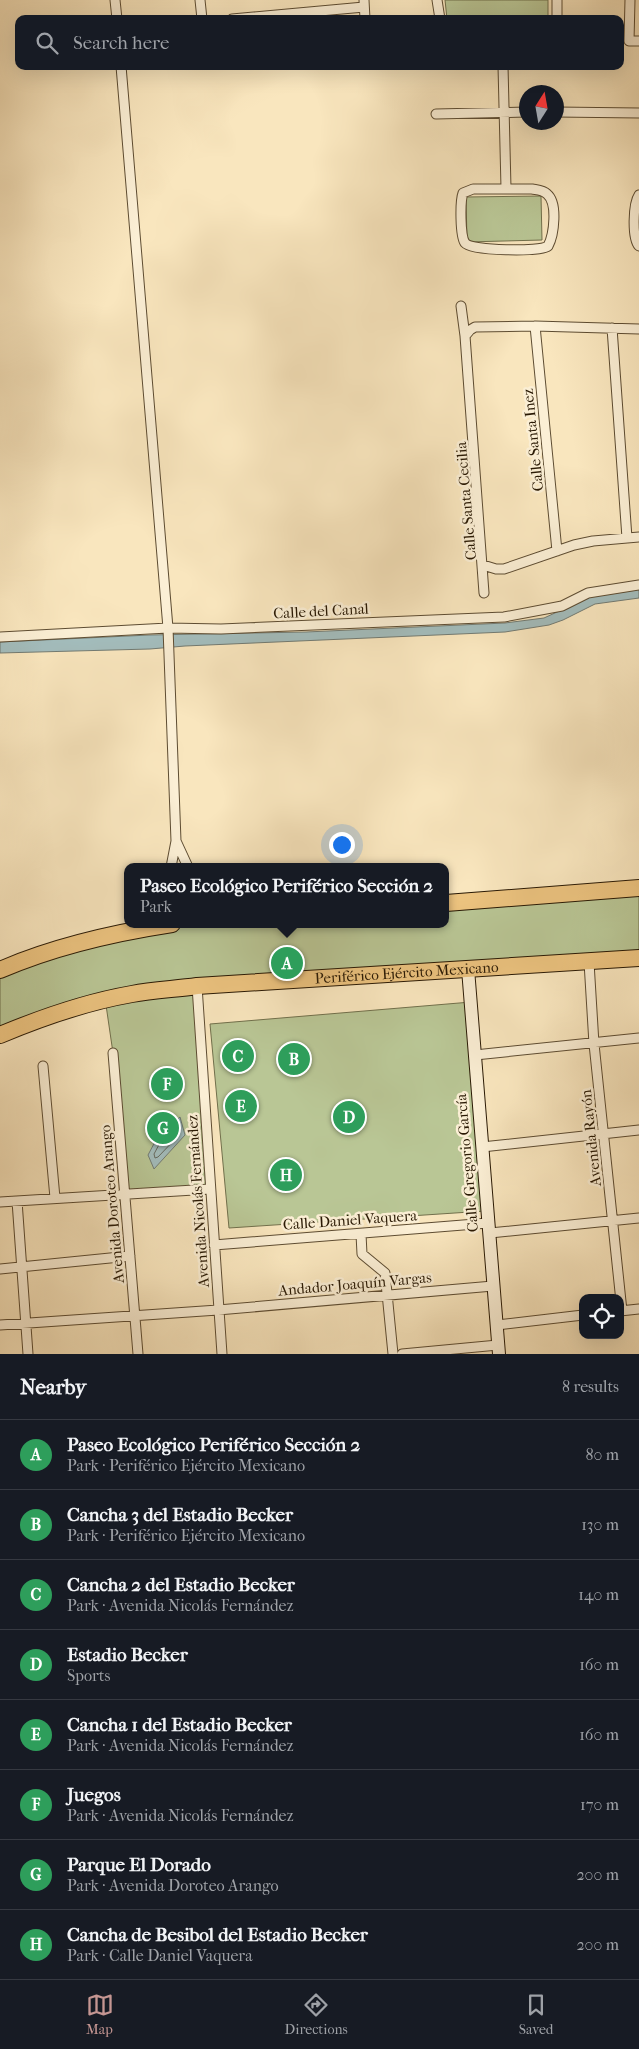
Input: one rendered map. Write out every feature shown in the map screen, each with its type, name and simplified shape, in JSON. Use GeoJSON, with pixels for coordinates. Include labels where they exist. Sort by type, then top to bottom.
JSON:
{"type":"FeatureCollection","features":[{"type":"Feature","properties":{"kind":"highway"},"geometry":{"type":"LineString","coordinates":[[449,903],[639,888]]}},
{"type":"Feature","properties":{"kind":"highway"},"geometry":{"type":"LineString","coordinates":[[0,970],[69,945],[129,928]]}},
{"type":"Feature","properties":{"kind":"highway","name":"Periférico Ejército Mexicano"},"geometry":{"type":"LineString","coordinates":[[0,1035],[85,1004],[133,994],[197,986],[639,958]]}},
{"type":"Feature","properties":{"kind":"street"},"geometry":{"type":"LineString","coordinates":[[115,0],[117,15]]}},
{"type":"Feature","properties":{"kind":"street"},"geometry":{"type":"LineString","coordinates":[[200,0],[202,15]]}},
{"type":"Feature","properties":{"kind":"street"},"geometry":{"type":"LineString","coordinates":[[437,0],[439,15]]}},
{"type":"Feature","properties":{"kind":"street"},"geometry":{"type":"LineString","coordinates":[[557,0],[557,15]]}},
{"type":"Feature","properties":{"kind":"street"},"geometry":{"type":"LineString","coordinates":[[630,0],[629,41],[639,41]]}},
{"type":"Feature","properties":{"kind":"street"},"geometry":{"type":"LineString","coordinates":[[267,15],[364,4]]}},
{"type":"Feature","properties":{"kind":"street"},"geometry":{"type":"LineString","coordinates":[[121,70],[168,628],[176,842],[172,863]]}},
{"type":"Feature","properties":{"kind":"street"},"geometry":{"type":"LineString","coordinates":[[503,70],[506,188]]}},
{"type":"Feature","properties":{"kind":"street"},"geometry":{"type":"LineString","coordinates":[[436,114],[519,112]]}},
{"type":"Feature","properties":{"kind":"street"},"geometry":{"type":"LineString","coordinates":[[564,112],[639,113]]}},
{"type":"Feature","properties":{"kind":"street"},"geometry":{"type":"LineString","coordinates":[[506,188],[541,190],[552,200],[552,234],[551,240],[545,248],[475,248],[464,242],[462,237],[461,204],[464,193],[473,189],[506,188]]}},
{"type":"Feature","properties":{"kind":"street"},"geometry":{"type":"LineString","coordinates":[[639,195],[636,202],[634,237],[639,246]]}},
{"type":"Feature","properties":{"kind":"street","name":"Calle Santa Cecilia"},"geometry":{"type":"LineString","coordinates":[[461,306],[483,565],[504,569],[593,541],[639,537]]}},
{"type":"Feature","properties":{"kind":"street"},"geometry":{"type":"LineString","coordinates":[[465,336],[475,327],[535,326],[639,329]]}},
{"type":"Feature","properties":{"kind":"street","name":"Calle Santa Inez"},"geometry":{"type":"LineString","coordinates":[[535,326],[557,551]]}},
{"type":"Feature","properties":{"kind":"street"},"geometry":{"type":"LineString","coordinates":[[612,328],[627,538]]}},
{"type":"Feature","properties":{"kind":"street"},"geometry":{"type":"LineString","coordinates":[[483,565],[484,593]]}},
{"type":"Feature","properties":{"kind":"street","name":"Calle del Canal"},"geometry":{"type":"LineString","coordinates":[[0,637],[168,628],[221,629],[504,617],[562,606],[588,593],[639,585]]}},
{"type":"Feature","properties":{"kind":"street"},"geometry":{"type":"LineString","coordinates":[[176,842],[186,863]]}},
{"type":"Feature","properties":{"kind":"street","name":"Avenida Rayón"},"geometry":{"type":"LineString","coordinates":[[589,962],[594,1044],[614,1221],[620,1294]]}},
{"type":"Feature","properties":{"kind":"street","name":"Calle Gregorio García"},"geometry":{"type":"LineString","coordinates":[[468,970],[499,1349]]}},
{"type":"Feature","properties":{"kind":"street","name":"Avenida Nicolás Fernández"},"geometry":{"type":"LineString","coordinates":[[197,986],[222,1354]]}},
{"type":"Feature","properties":{"kind":"street"},"geometry":{"type":"LineString","coordinates":[[475,1055],[639,1038]]}},
{"type":"Feature","properties":{"kind":"street","name":"Avenida Doroteo Arango"},"geometry":{"type":"LineString","coordinates":[[113,1052],[138,1354]]}},
{"type":"Feature","properties":{"kind":"street"},"geometry":{"type":"LineString","coordinates":[[43,1066],[55,1198]]}},
{"type":"Feature","properties":{"kind":"street"},"geometry":{"type":"LineString","coordinates":[[482,1147],[639,1130]]}},
{"type":"Feature","properties":{"kind":"street"},"geometry":{"type":"LineString","coordinates":[[0,1202],[210,1189]]}},
{"type":"Feature","properties":{"kind":"street"},"geometry":{"type":"LineString","coordinates":[[17,1201],[28,1354]]}},
{"type":"Feature","properties":{"kind":"street","name":"Calle Daniel Vaquera"},"geometry":{"type":"LineString","coordinates":[[214,1245],[360,1234],[614,1221],[639,1218]]}},
{"type":"Feature","properties":{"kind":"street"},"geometry":{"type":"LineString","coordinates":[[360,1234],[362,1254],[386,1273],[393,1354]]}},
{"type":"Feature","properties":{"kind":"street"},"geometry":{"type":"LineString","coordinates":[[0,1269],[130,1256]]}},
{"type":"Feature","properties":{"kind":"street","name":"Andador Joaquín Vargas"},"geometry":{"type":"LineString","coordinates":[[0,1325],[218,1310],[493,1286]]}},
{"type":"Feature","properties":{"kind":"street"},"geometry":{"type":"LineString","coordinates":[[624,1311],[639,1309]]}},
{"type":"Feature","properties":{"kind":"street"},"geometry":{"type":"LineString","coordinates":[[497,1325],[579,1315]]}},
{"type":"Feature","properties":{"kind":"street"},"geometry":{"type":"LineString","coordinates":[[402,1354],[499,1349]]}},
{"type":"Feature","properties":{"kind":"green space"},"geometry":{"type":"Polygon","coordinates":[[[445,0],[548,0],[548,15],[447,15],[445,0]]]}},
{"type":"Feature","properties":{"kind":"green space"},"geometry":{"type":"Polygon","coordinates":[[[541,196],[542,240],[467,242],[466,197],[541,196]]]}},
{"type":"Feature","properties":{"kind":"green space"},"geometry":{"type":"Polygon","coordinates":[[[639,889],[639,956],[136,991],[0,1034],[0,973],[131,931],[162,928],[449,928],[449,905],[639,889]]]}},
{"type":"Feature","properties":{"kind":"green space"},"geometry":{"type":"Polygon","coordinates":[[[197,992],[210,1189],[124,1193],[113,1053],[106,1005],[197,992]]]}},
{"type":"Feature","properties":{"kind":"green space"},"geometry":{"type":"Polygon","coordinates":[[[471,1002],[485,1211],[229,1228],[210,1024],[471,1002]]]}},
{"type":"Feature","properties":{"kind":"water"},"geometry":{"type":"Polygon","coordinates":[[[639,589],[639,598],[595,604],[549,625],[505,632],[150,649],[0,653],[0,642],[150,635],[306,632],[505,623],[544,618],[594,595],[639,589]]]}},
{"type":"Feature","properties":{"kind":"water"},"geometry":{"type":"Polygon","coordinates":[[[180,1117],[185,1135],[154,1169],[148,1155],[157,1138],[180,1117]]]}},
{"type":"Feature","properties":{"kind":"place","name":"Paseo Ecológico Periférico Sección 2"},"geometry":{"type":"Point","coordinates":[287,963]}},
{"type":"Feature","properties":{"kind":"place","name":"Cancha 2 del Estadio Becker"},"geometry":{"type":"Point","coordinates":[238,1056]}},
{"type":"Feature","properties":{"kind":"place","name":"Cancha 3 del Estadio Becker"},"geometry":{"type":"Point","coordinates":[294,1059]}},
{"type":"Feature","properties":{"kind":"place","name":"Juegos"},"geometry":{"type":"Point","coordinates":[167,1084]}},
{"type":"Feature","properties":{"kind":"place","name":"Cancha 1 del Estadio Becker"},"geometry":{"type":"Point","coordinates":[241,1106]}},
{"type":"Feature","properties":{"kind":"place","name":"Estadio Becker"},"geometry":{"type":"Point","coordinates":[349,1117]}},
{"type":"Feature","properties":{"kind":"place","name":"Parque El Dorado"},"geometry":{"type":"Point","coordinates":[163,1128]}},
{"type":"Feature","properties":{"kind":"place","name":"Cancha de Besibol del Estadio Becker"},"geometry":{"type":"Point","coordinates":[286,1175]}}]}
